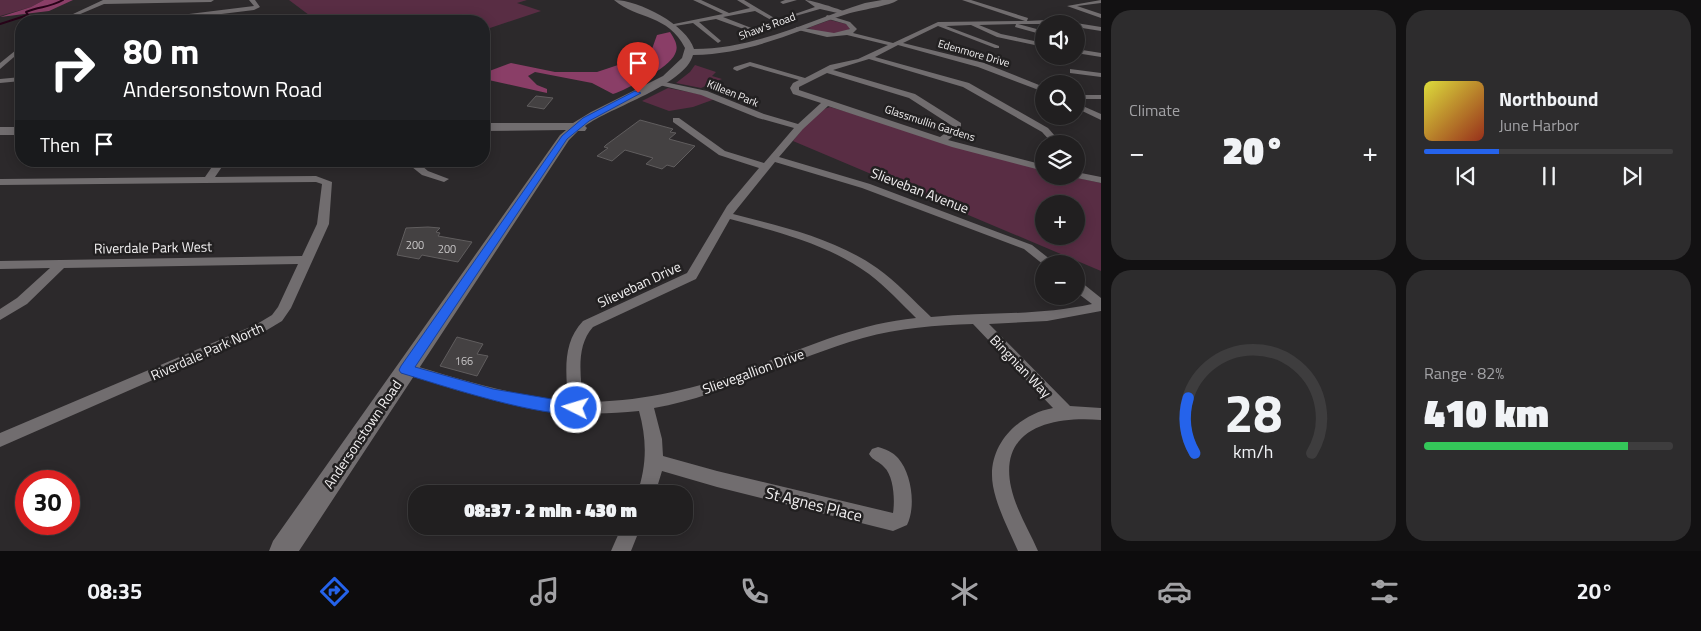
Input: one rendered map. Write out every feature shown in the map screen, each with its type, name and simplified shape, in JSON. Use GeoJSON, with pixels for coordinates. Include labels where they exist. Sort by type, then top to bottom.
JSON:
{"type":"FeatureCollection","features":[{"type":"Feature","properties":{"kind":"main road"},"geometry":{"type":"LineString","coordinates":[[618,0],[671,26],[684,36],[689,53]]}},
{"type":"Feature","properties":{"kind":"main road","name":"Shaw's Road"},"geometry":{"type":"LineString","coordinates":[[689,53],[716,52],[754,46],[842,12],[869,4],[894,0]]}},
{"type":"Feature","properties":{"kind":"main road","name":"Shaw's Road"},"geometry":{"type":"LineString","coordinates":[[689,53],[734,50]]}},
{"type":"Feature","properties":{"kind":"main road","name":"Andersonstown Road"},"geometry":{"type":"LineString","coordinates":[[283,551],[558,147],[575,127],[673,74],[689,53]]}},
{"type":"Feature","properties":{"kind":"main road","name":"Andersonstown Road"},"geometry":{"type":"LineString","coordinates":[[543,169],[622,102]]}},
{"type":"Feature","properties":{"kind":"main road"},"geometry":{"type":"LineString","coordinates":[[533,126],[554,132],[558,136],[558,147]]}},
{"type":"Feature","properties":{"kind":"main road"},"geometry":{"type":"LineString","coordinates":[[490,127],[575,127],[589,130]]}},
{"type":"Feature","properties":{"kind":"main road"},"geometry":{"type":"LineString","coordinates":[[0,131],[15,131]]}},
{"type":"Feature","properties":{"kind":"street"},"geometry":{"type":"LineString","coordinates":[[74,15],[105,1],[211,0]]}},
{"type":"Feature","properties":{"kind":"street"},"geometry":{"type":"LineString","coordinates":[[197,15],[257,7],[252,0]]}},
{"type":"Feature","properties":{"kind":"street"},"geometry":{"type":"LineString","coordinates":[[696,0],[726,14]]}},
{"type":"Feature","properties":{"kind":"street"},"geometry":{"type":"LineString","coordinates":[[740,0],[773,19]]}},
{"type":"Feature","properties":{"kind":"street"},"geometry":{"type":"LineString","coordinates":[[783,2],[794,0]]}},
{"type":"Feature","properties":{"kind":"street"},"geometry":{"type":"LineString","coordinates":[[808,0],[820,7],[842,12]]}},
{"type":"Feature","properties":{"kind":"street"},"geometry":{"type":"LineString","coordinates":[[965,0],[1032,22]]}},
{"type":"Feature","properties":{"kind":"street"},"geometry":{"type":"LineString","coordinates":[[1083,0],[1090,2]]}},
{"type":"Feature","properties":{"kind":"street"},"geometry":{"type":"LineString","coordinates":[[1101,1],[1070,6],[1101,16]]}},
{"type":"Feature","properties":{"kind":"street"},"geometry":{"type":"LineString","coordinates":[[788,11],[796,15],[820,7]]}},
{"type":"Feature","properties":{"kind":"street"},"geometry":{"type":"LineString","coordinates":[[671,26],[755,9]]}},
{"type":"Feature","properties":{"kind":"street"},"geometry":{"type":"LineString","coordinates":[[1009,14],[1019,12],[1016,9]]}},
{"type":"Feature","properties":{"kind":"street"},"geometry":{"type":"LineString","coordinates":[[715,16],[752,30]]}},
{"type":"Feature","properties":{"kind":"street"},"geometry":{"type":"LineString","coordinates":[[797,29],[826,34],[850,32],[854,28],[851,25],[827,17]]}},
{"type":"Feature","properties":{"kind":"street"},"geometry":{"type":"LineString","coordinates":[[693,21],[718,41]]}},
{"type":"Feature","properties":{"kind":"street"},"geometry":{"type":"LineString","coordinates":[[1010,22],[1035,31]]}},
{"type":"Feature","properties":{"kind":"street"},"geometry":{"type":"LineString","coordinates":[[737,69],[750,64],[806,80],[826,70],[869,57],[935,25],[1035,22]]}},
{"type":"Feature","properties":{"kind":"street"},"geometry":{"type":"LineString","coordinates":[[972,23],[999,36],[1035,42]]}},
{"type":"Feature","properties":{"kind":"street"},"geometry":{"type":"LineString","coordinates":[[935,25],[997,47]]}},
{"type":"Feature","properties":{"kind":"street"},"geometry":{"type":"LineString","coordinates":[[1085,26],[1098,28]]}},
{"type":"Feature","properties":{"kind":"street"},"geometry":{"type":"LineString","coordinates":[[1098,28],[1094,32],[1101,34]]}},
{"type":"Feature","properties":{"kind":"street","name":"Edenmore Drive"},"geometry":{"type":"LineString","coordinates":[[850,32],[981,65],[1035,86]]}},
{"type":"Feature","properties":{"kind":"street"},"geometry":{"type":"LineString","coordinates":[[958,44],[969,38]]}},
{"type":"Feature","properties":{"kind":"street"},"geometry":{"type":"LineString","coordinates":[[1085,52],[1101,55]]}},
{"type":"Feature","properties":{"kind":"street"},"geometry":{"type":"LineString","coordinates":[[0,67],[15,53]]}},
{"type":"Feature","properties":{"kind":"street"},"geometry":{"type":"LineString","coordinates":[[869,57],[966,85],[1045,130],[1050,135]]}},
{"type":"Feature","properties":{"kind":"street"},"geometry":{"type":"LineString","coordinates":[[826,70],[901,92],[920,100],[958,125],[958,128],[942,140]]}},
{"type":"Feature","properties":{"kind":"street"},"geometry":{"type":"LineString","coordinates":[[1073,70],[1101,75]]}},
{"type":"Feature","properties":{"kind":"street"},"geometry":{"type":"LineString","coordinates":[[0,82],[15,80]]}},
{"type":"Feature","properties":{"kind":"street","name":"Glassmullin Gardens"},"geometry":{"type":"LineString","coordinates":[[806,80],[794,88],[796,92],[942,140],[1035,166]]}},
{"type":"Feature","properties":{"kind":"street","name":"Killeen Park"},"geometry":{"type":"LineString","coordinates":[[658,82],[704,93],[756,114],[800,126]]}},
{"type":"Feature","properties":{"kind":"street"},"geometry":{"type":"LineString","coordinates":[[1085,96],[1101,97]]}},
{"type":"Feature","properties":{"kind":"street","name":"Slieveban Drive"},"geometry":{"type":"LineString","coordinates":[[576,408],[574,350],[576,339],[581,329],[692,276],[703,260],[726,214],[800,126],[814,112],[827,103]]}},
{"type":"Feature","properties":{"kind":"street"},"geometry":{"type":"LineString","coordinates":[[1085,109],[1101,117]]}},
{"type":"Feature","properties":{"kind":"street","name":"Slieveban Avenue"},"geometry":{"type":"LineString","coordinates":[[676,120],[722,154],[866,186],[1028,247],[1038,255]]}},
{"type":"Feature","properties":{"kind":"street"},"geometry":{"type":"LineString","coordinates":[[0,182],[207,180],[217,167]]}},
{"type":"Feature","properties":{"kind":"street"},"geometry":{"type":"LineString","coordinates":[[419,167],[425,172],[444,179]]}},
{"type":"Feature","properties":{"kind":"street"},"geometry":{"type":"LineString","coordinates":[[1085,177],[1101,180]]}},
{"type":"Feature","properties":{"kind":"street","name":"Riverdale Park North"},"geometry":{"type":"LineString","coordinates":[[0,440],[262,327],[277,318],[284,308],[323,224],[326,211],[327,182],[316,179],[207,180]]}},
{"type":"Feature","properties":{"kind":"street"},"geometry":{"type":"LineString","coordinates":[[726,214],[808,237],[850,256],[878,275],[926,321]]}},
{"type":"Feature","properties":{"kind":"street","name":"Riverdale Park West"},"geometry":{"type":"LineString","coordinates":[[0,264],[306,260]]}},
{"type":"Feature","properties":{"kind":"street"},"geometry":{"type":"LineString","coordinates":[[0,315],[22,301],[62,263]]}},
{"type":"Feature","properties":{"kind":"street"},"geometry":{"type":"LineString","coordinates":[[1085,293],[1101,306]]}},
{"type":"Feature","properties":{"kind":"street","name":"Slievegallion Drive"},"geometry":{"type":"LineString","coordinates":[[406,370],[493,395],[552,406],[576,408],[645,405],[724,384],[848,337],[884,328],[926,321],[975,318],[1015,319],[1066,315],[1101,306]]}},
{"type":"Feature","properties":{"kind":"street","name":"Bingnian Way"},"geometry":{"type":"LineString","coordinates":[[975,318],[1067,413]]}},
{"type":"Feature","properties":{"kind":"street"},"geometry":{"type":"LineString","coordinates":[[645,405],[654,438],[655,461],[648,485]]}},
{"type":"Feature","properties":{"kind":"street"},"geometry":{"type":"LineString","coordinates":[[1028,551],[1013,517],[1001,482],[1002,459],[1008,443],[1018,430],[1044,416],[1067,413],[1101,414]]}},
{"type":"Feature","properties":{"kind":"street","name":"St Agnes Place"},"geometry":{"type":"LineString","coordinates":[[655,461],[726,481],[893,522],[899,520],[903,514],[904,507],[896,470],[890,460],[878,454]]}},
{"type":"Feature","properties":{"kind":"street"},"geometry":{"type":"LineString","coordinates":[[621,551],[628,535]]}},
{"type":"Feature","properties":{"kind":"shaded area"},"geometry":{"type":"Polygon","coordinates":[[[0,0],[44,0],[31,7],[0,16],[0,0]]]}},
{"type":"Feature","properties":{"kind":"shaded area"},"geometry":{"type":"Polygon","coordinates":[[[44,0],[73,0],[49,11],[0,17],[31,7],[44,0]]]}},
{"type":"Feature","properties":{"kind":"shaded area"},"geometry":{"type":"Polygon","coordinates":[[[289,0],[527,0],[517,3],[541,11],[490,28],[490,15],[309,15],[289,0]]]}},
{"type":"Feature","properties":{"kind":"shaded area"},"geometry":{"type":"Polygon","coordinates":[[[830,20],[846,24],[851,28],[841,32],[824,33],[808,28],[830,20]]]}},
{"type":"Feature","properties":{"kind":"shaded area"},"geometry":{"type":"Polygon","coordinates":[[[670,32],[675,40],[676,51],[671,60],[647,77],[613,94],[592,83],[535,72],[528,76],[537,85],[547,89],[547,93],[490,80],[490,71],[511,63],[555,72],[597,72],[633,60],[652,49],[657,35],[670,32]]]}},
{"type":"Feature","properties":{"kind":"shaded area"},"geometry":{"type":"Polygon","coordinates":[[[695,65],[716,72],[712,76],[722,79],[701,88],[676,83],[690,72],[695,65]]]}},
{"type":"Feature","properties":{"kind":"shaded area"},"geometry":{"type":"Polygon","coordinates":[[[668,88],[715,99],[693,107],[669,111],[642,101],[668,88]]]}},
{"type":"Feature","properties":{"kind":"shaded area"},"geometry":{"type":"Polygon","coordinates":[[[830,107],[1035,166],[1035,185],[1085,185],[1085,180],[1101,183],[1101,271],[1085,264],[1085,255],[1063,255],[1039,245],[1085,245],[1085,195],[1035,195],[1035,243],[793,141],[819,112],[830,107]]]}},
{"type":"Feature","properties":{"kind":"building"},"geometry":{"type":"Polygon","coordinates":[[[536,96],[553,98],[544,109],[527,106],[536,96]]]}},
{"type":"Feature","properties":{"kind":"building"},"geometry":{"type":"Polygon","coordinates":[[[640,120],[673,129],[670,132],[676,133],[669,139],[695,146],[674,167],[667,165],[662,169],[646,164],[653,158],[625,150],[612,161],[597,156],[608,148],[604,147],[606,145],[640,120]]]}},
{"type":"Feature","properties":{"kind":"building"},"geometry":{"type":"Polygon","coordinates":[[[406,228],[440,228],[436,232],[440,233],[438,236],[472,242],[458,262],[422,255],[419,259],[397,255],[406,228]]]}},
{"type":"Feature","properties":{"kind":"building"},"geometry":{"type":"Polygon","coordinates":[[[457,337],[483,344],[477,354],[488,356],[477,376],[440,366],[457,337]]]}},
{"type":"Feature","properties":{"kind":"waterway"},"geometry":{"type":"LineString","coordinates":[[28,15],[26,12],[63,0]]}},
{"type":"Feature","properties":{"kind":"waterway"},"geometry":{"type":"LineString","coordinates":[[0,24],[15,19]]}},
{"type":"Feature","properties":{"kind":"route"},"geometry":{"type":"LineString","coordinates":[[576,408],[552,406],[493,395],[406,370],[554,150],[564,138],[575,127],[586,120],[611,105],[622,102],[638,93]]}}]}
